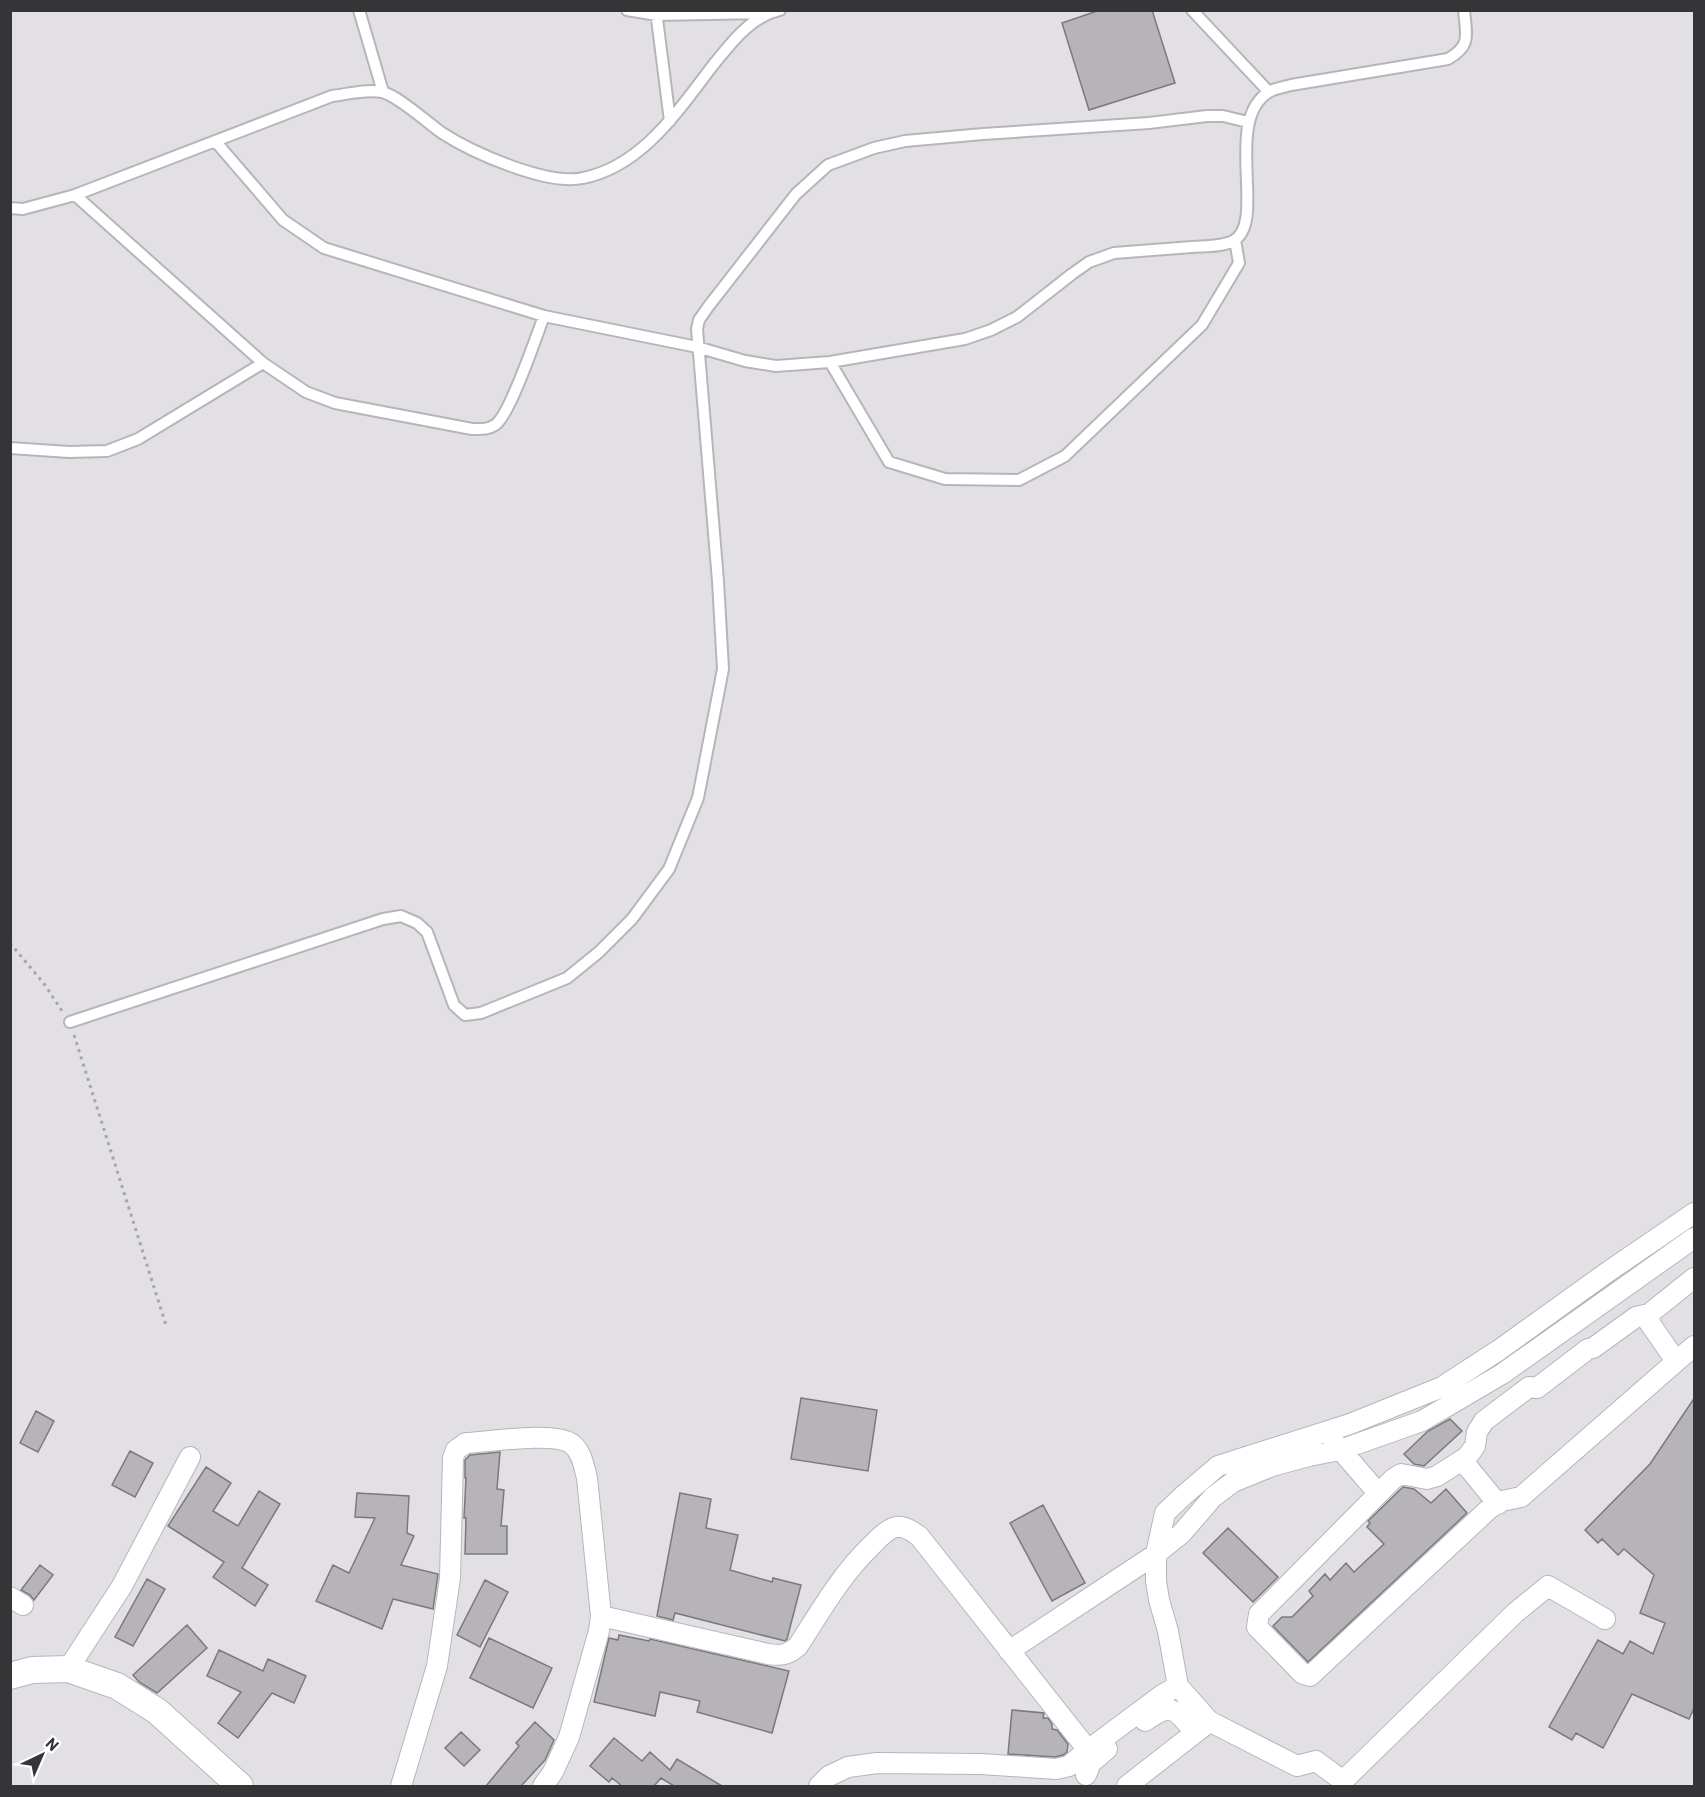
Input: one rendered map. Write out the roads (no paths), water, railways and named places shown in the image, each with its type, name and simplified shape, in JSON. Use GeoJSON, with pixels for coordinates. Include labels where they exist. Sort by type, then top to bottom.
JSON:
{"type":"FeatureCollection","features":[{"type":"Feature","properties":{"kind":"street"},"geometry":{"type":"LineString","coordinates":[[1202,1727],[1178,1686],[1168,1631],[1159,1600],[1156,1554],[1165,1513],[1218,1466],[1359,1420],[1442,1387],[1499,1350],[1613,1268],[1695,1213]]}},
{"type":"Feature","properties":{"kind":"street"},"geometry":{"type":"LineString","coordinates":[[1009,1651],[1156,1554],[1181,1534],[1213,1497],[1233,1482],[1272,1466],[1310,1455],[1340,1450],[1422,1421],[1502,1374],[1695,1238]]}},
{"type":"Feature","properties":{"kind":"street"},"geometry":{"type":"LineString","coordinates":[[1613,1268],[1626,1286]]}},
{"type":"Feature","properties":{"kind":"street"},"geometry":{"type":"LineString","coordinates":[[1695,1278],[1649,1314],[1636,1317],[1593,1348],[1588,1349],[1537,1388],[1529,1387],[1484,1421],[1477,1432],[1475,1446],[1467,1457],[1437,1476],[1427,1479],[1401,1474],[1393,1479],[1259,1614],[1257,1627],[1303,1674],[1310,1676],[1490,1508],[1521,1497],[1695,1346]]}},
{"type":"Feature","properties":{"kind":"street"},"geometry":{"type":"LineString","coordinates":[[1644,1315],[1676,1361]]}},
{"type":"Feature","properties":{"kind":"street"},"geometry":{"type":"LineString","coordinates":[[1326,1431],[1378,1493]]}},
{"type":"Feature","properties":{"kind":"street"},"geometry":{"type":"LineString","coordinates":[[401,1786],[437,1666],[450,1578],[453,1458],[456,1450],[466,1443],[543,1438],[558,1439],[572,1444],[581,1456],[587,1478],[601,1616],[595,1650],[569,1737],[553,1772],[543,1786]]}},
{"type":"Feature","properties":{"kind":"street"},"geometry":{"type":"LineString","coordinates":[[68,1669],[122,1586],[190,1457]]}},
{"type":"Feature","properties":{"kind":"street"},"geometry":{"type":"LineString","coordinates":[[1462,1460],[1498,1504]]}},
{"type":"Feature","properties":{"kind":"street"},"geometry":{"type":"LineString","coordinates":[[601,1616],[782,1656],[798,1646],[833,1589],[856,1561],[884,1534],[892,1528],[901,1527],[919,1536],[1088,1750]]}},
{"type":"Feature","properties":{"kind":"street"},"geometry":{"type":"LineString","coordinates":[[1080,1779],[1091,1764],[1128,1730],[1166,1709],[1175,1711],[1202,1727],[1297,1766],[1316,1761],[1343,1781],[1515,1613],[1548,1586],[1605,1619]]}},
{"type":"Feature","properties":{"kind":"street"},"geometry":{"type":"LineString","coordinates":[[10,1676],[32,1670],[68,1669],[117,1686],[157,1712],[240,1786]]}},
{"type":"Feature","properties":{"kind":"street"},"geometry":{"type":"LineString","coordinates":[[1080,1779],[1088,1750],[1162,1695],[1178,1686]]}},
{"type":"Feature","properties":{"kind":"street"},"geometry":{"type":"LineString","coordinates":[[1127,1786],[1202,1727]]}},
{"type":"Feature","properties":{"kind":"street"},"geometry":{"type":"LineString","coordinates":[[819,1786],[829,1776],[848,1767],[877,1763],[981,1764],[1056,1768],[1080,1779]]}},
{"type":"Feature","properties":{"kind":"lane"},"geometry":{"type":"LineString","coordinates":[[359,10],[383,92]]}},
{"type":"Feature","properties":{"kind":"lane"},"geometry":{"type":"LineString","coordinates":[[627,10],[656,13],[775,12]]}},
{"type":"Feature","properties":{"kind":"lane"},"geometry":{"type":"LineString","coordinates":[[1192,10],[1269,92]]}},
{"type":"Feature","properties":{"kind":"lane"},"geometry":{"type":"LineString","coordinates":[[216,142],[283,220],[324,248],[544,316],[697,347],[745,361],[776,366],[830,362],[965,339],[991,330],[1017,317],[1089,262],[1107,255],[1215,245],[1235,240],[1247,222],[1248,122],[1254,106],[1269,92],[1291,84],[1448,59],[1460,52],[1464,46],[1466,35],[1464,10]]}},
{"type":"Feature","properties":{"kind":"lane"},"geometry":{"type":"LineString","coordinates":[[10,208],[23,209],[75,195],[332,96],[360,92],[383,92],[478,154],[541,175],[562,180],[581,179],[607,172],[628,160],[670,121],[737,36],[752,24],[775,12]]}},
{"type":"Feature","properties":{"kind":"lane"},"geometry":{"type":"LineString","coordinates":[[656,13],[670,121]]}},
{"type":"Feature","properties":{"kind":"lane"},"geometry":{"type":"LineString","coordinates":[[70,1022],[383,919],[401,916],[417,923],[427,932],[454,1005],[465,1015],[481,1013],[567,978],[632,919],[669,869],[698,798],[723,669],[697,329],[699,320],[796,194],[828,165],[874,148],[904,141],[1149,123],[1207,116],[1223,116],[1248,122]]}},
{"type":"Feature","properties":{"kind":"lane"},"geometry":{"type":"LineString","coordinates":[[75,195],[263,363],[306,392],[335,403],[472,429],[485,429],[495,424],[507,410],[544,316]]}},
{"type":"Feature","properties":{"kind":"lane"},"geometry":{"type":"LineString","coordinates":[[830,362],[889,462],[945,479],[1019,480],[1065,456],[1202,325],[1239,263],[1235,240]]}},
{"type":"Feature","properties":{"kind":"lane"},"geometry":{"type":"LineString","coordinates":[[10,448],[69,452],[107,451],[138,439],[263,363]]}}]}
